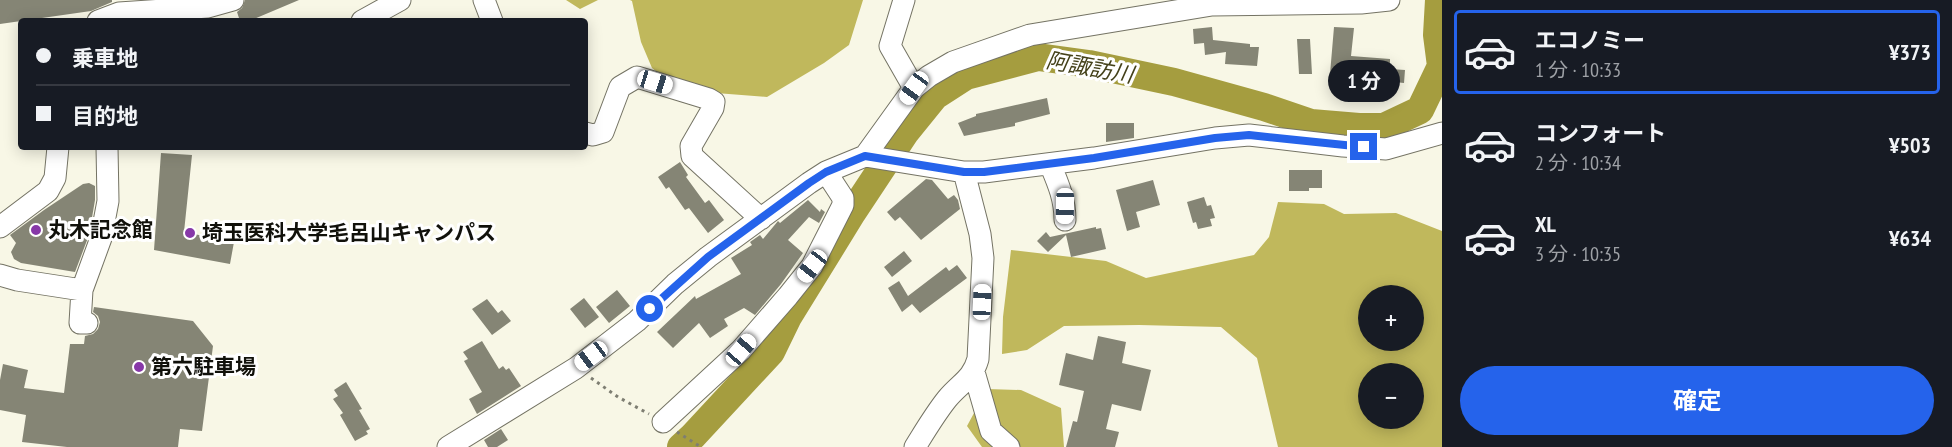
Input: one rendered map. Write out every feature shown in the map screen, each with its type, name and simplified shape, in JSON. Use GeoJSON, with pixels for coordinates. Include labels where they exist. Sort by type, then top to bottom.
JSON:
{"type":"FeatureCollection","features":[{"type":"Feature","properties":{"kind":"street"},"geometry":{"type":"LineString","coordinates":[[106,18],[119,13],[198,8],[233,0]]}},
{"type":"Feature","properties":{"kind":"street"},"geometry":{"type":"LineString","coordinates":[[367,18],[400,0]]}},
{"type":"Feature","properties":{"kind":"street"},"geometry":{"type":"LineString","coordinates":[[484,0],[491,18]]}},
{"type":"Feature","properties":{"kind":"street"},"geometry":{"type":"LineString","coordinates":[[904,0],[890,46],[914,88]]}},
{"type":"Feature","properties":{"kind":"street"},"geometry":{"type":"LineString","coordinates":[[873,157],[914,88],[952,62],[1029,35],[1212,5],[1362,3],[1389,0]]}},
{"type":"Feature","properties":{"kind":"street"},"geometry":{"type":"LineString","coordinates":[[588,134],[593,135],[603,132],[620,87],[637,77],[708,99],[714,102],[713,108],[691,146],[692,156],[761,219]]}},
{"type":"Feature","properties":{"kind":"street"},"geometry":{"type":"LineString","coordinates":[[448,447],[576,368],[637,321],[675,284],[708,257],[826,172],[873,157],[964,172],[984,172],[1249,135],[1386,149],[1442,133]]}},
{"type":"Feature","properties":{"kind":"street"},"geometry":{"type":"LineString","coordinates":[[0,227],[48,191],[55,178],[58,150]]}},
{"type":"Feature","properties":{"kind":"street"},"geometry":{"type":"LineString","coordinates":[[87,323],[80,323],[82,290],[103,228],[108,201],[107,150]]}},
{"type":"Feature","properties":{"kind":"street"},"geometry":{"type":"LineString","coordinates":[[1050,164],[1061,190],[1065,206],[1065,220]]}},
{"type":"Feature","properties":{"kind":"street"},"geometry":{"type":"LineString","coordinates":[[663,422],[741,350],[812,266],[843,205],[843,198],[826,172]]}},
{"type":"Feature","properties":{"kind":"street"},"geometry":{"type":"LineString","coordinates":[[915,447],[942,405],[974,372],[978,359],[982,323],[983,258],[980,234],[964,172]]}},
{"type":"Feature","properties":{"kind":"street"},"geometry":{"type":"LineString","coordinates":[[0,274],[17,280],[82,290]]}},
{"type":"Feature","properties":{"kind":"street"},"geometry":{"type":"LineString","coordinates":[[974,372],[991,431],[1009,447]]}},
{"type":"Feature","properties":{"kind":"path"},"geometry":{"type":"LineString","coordinates":[[576,368],[618,397],[663,422],[701,447]]}},
{"type":"Feature","properties":{"kind":"shaded area"},"geometry":{"type":"Polygon","coordinates":[[[566,0],[598,0],[580,9],[566,0]]]}},
{"type":"Feature","properties":{"kind":"shaded area"},"geometry":{"type":"Polygon","coordinates":[[[630,0],[863,0],[849,45],[824,63],[767,97],[703,92],[668,81],[652,68],[641,42],[630,0]]]}},
{"type":"Feature","properties":{"kind":"shaded area"},"geometry":{"type":"Polygon","coordinates":[[[1278,202],[1324,204],[1344,214],[1396,213],[1442,231],[1442,447],[1278,447],[1257,358],[1221,327],[1064,326],[1027,350],[1002,354],[1003,317],[1011,250],[1106,261],[1146,278],[1254,255],[1269,237],[1278,202]]]}},
{"type":"Feature","properties":{"kind":"shaded area"},"geometry":{"type":"Polygon","coordinates":[[[987,389],[1021,390],[1061,408],[1064,447],[982,447],[967,426],[987,389]]]}},
{"type":"Feature","properties":{"kind":"building"},"geometry":{"type":"Polygon","coordinates":[[[0,0],[112,0],[91,11],[42,18],[18,18],[18,21],[0,24],[0,0]]]}},
{"type":"Feature","properties":{"kind":"building"},"geometry":{"type":"Polygon","coordinates":[[[245,0],[299,0],[256,18],[239,18],[237,12],[242,8],[245,0]]]}},
{"type":"Feature","properties":{"kind":"building"},"geometry":{"type":"Polygon","coordinates":[[[1212,27],[1213,40],[1259,47],[1257,66],[1225,64],[1226,52],[1205,55],[1204,43],[1194,44],[1193,29],[1212,27]]]}},
{"type":"Feature","properties":{"kind":"building"},"geometry":{"type":"Polygon","coordinates":[[[1334,27],[1354,28],[1351,56],[1390,59],[1390,69],[1405,70],[1404,83],[1385,81],[1384,87],[1342,83],[1343,74],[1330,74],[1334,27]]]}},
{"type":"Feature","properties":{"kind":"building"},"geometry":{"type":"Polygon","coordinates":[[[1297,39],[1310,39],[1312,74],[1299,74],[1297,39]]]}},
{"type":"Feature","properties":{"kind":"building"},"geometry":{"type":"Polygon","coordinates":[[[1047,98],[1050,114],[1015,123],[1015,126],[964,136],[958,123],[976,114],[1047,98]]]}},
{"type":"Feature","properties":{"kind":"building"},"geometry":{"type":"Polygon","coordinates":[[[1106,123],[1134,123],[1134,138],[1106,142],[1106,123]]]}},
{"type":"Feature","properties":{"kind":"building"},"geometry":{"type":"Polygon","coordinates":[[[161,153],[192,155],[184,232],[234,242],[230,264],[154,250],[161,153]]]}},
{"type":"Feature","properties":{"kind":"building"},"geometry":{"type":"Polygon","coordinates":[[[680,162],[688,175],[686,177],[705,203],[709,200],[724,220],[708,233],[689,208],[685,210],[669,187],[666,189],[658,177],[680,162]]]}},
{"type":"Feature","properties":{"kind":"building"},"geometry":{"type":"Polygon","coordinates":[[[1289,170],[1322,170],[1322,188],[1309,188],[1309,191],[1289,191],[1289,170]]]}},
{"type":"Feature","properties":{"kind":"building"},"geometry":{"type":"Polygon","coordinates":[[[926,179],[932,180],[948,199],[954,195],[960,209],[921,240],[900,217],[895,221],[887,212],[926,179]]]}},
{"type":"Feature","properties":{"kind":"building"},"geometry":{"type":"Polygon","coordinates":[[[1153,180],[1160,205],[1136,212],[1140,227],[1127,231],[1116,190],[1153,180]]]}},
{"type":"Feature","properties":{"kind":"building","name":"丸木記念館"},"geometry":{"type":"Polygon","coordinates":[[[89,183],[95,186],[95,200],[89,235],[75,272],[21,263],[14,259],[11,252],[16,243],[10,235],[83,184],[89,183]]]}},
{"type":"Feature","properties":{"kind":"building"},"geometry":{"type":"Polygon","coordinates":[[[1204,197],[1207,206],[1211,205],[1215,218],[1210,219],[1212,226],[1198,229],[1196,222],[1193,223],[1187,202],[1204,197]]]}},
{"type":"Feature","properties":{"kind":"building"},"geometry":{"type":"Polygon","coordinates":[[[808,200],[820,212],[821,209],[825,212],[819,223],[809,217],[788,240],[803,253],[755,315],[744,308],[724,319],[728,326],[710,338],[699,323],[673,348],[657,332],[695,296],[696,299],[741,274],[731,258],[752,245],[750,242],[760,235],[763,239],[778,221],[780,223],[808,200]]]}},
{"type":"Feature","properties":{"kind":"building"},"geometry":{"type":"Polygon","coordinates":[[[1096,227],[1096,229],[1101,228],[1106,249],[1071,257],[1066,235],[1048,252],[1037,241],[1046,232],[1050,237],[1096,227]]]}},
{"type":"Feature","properties":{"kind":"building"},"geometry":{"type":"Polygon","coordinates":[[[904,251],[912,261],[892,277],[884,267],[904,251]]]}},
{"type":"Feature","properties":{"kind":"building"},"geometry":{"type":"Polygon","coordinates":[[[957,265],[967,278],[920,313],[912,304],[902,312],[888,288],[899,281],[908,296],[946,267],[949,271],[957,265]]]}},
{"type":"Feature","properties":{"kind":"building"},"geometry":{"type":"Polygon","coordinates":[[[617,290],[630,306],[609,323],[596,307],[617,290]]]}},
{"type":"Feature","properties":{"kind":"building"},"geometry":{"type":"Polygon","coordinates":[[[584,298],[599,317],[585,328],[570,309],[584,298]]]}},
{"type":"Feature","properties":{"kind":"building"},"geometry":{"type":"Polygon","coordinates":[[[487,299],[498,313],[502,310],[511,321],[492,335],[472,309],[487,299]]]}},
{"type":"Feature","properties":{"kind":"building","name":"第六駐車場"},"geometry":{"type":"Polygon","coordinates":[[[94,307],[193,321],[213,346],[202,431],[180,429],[178,447],[67,447],[22,442],[26,415],[0,410],[0,380],[3,364],[28,370],[24,388],[64,393],[70,344],[84,344],[85,336],[93,334],[98,329],[100,322],[98,316],[93,312],[94,307]]]}},
{"type":"Feature","properties":{"kind":"building"},"geometry":{"type":"Polygon","coordinates":[[[1098,336],[1126,342],[1122,363],[1151,370],[1141,411],[1112,404],[1106,429],[1119,432],[1115,447],[1066,447],[1073,421],[1077,422],[1084,391],[1059,385],[1066,353],[1093,360],[1098,336]]]}},
{"type":"Feature","properties":{"kind":"building"},"geometry":{"type":"Polygon","coordinates":[[[482,341],[499,369],[503,366],[506,370],[509,368],[521,386],[477,414],[469,399],[482,392],[464,361],[468,359],[463,352],[482,341]]]}},
{"type":"Feature","properties":{"kind":"building"},"geometry":{"type":"Polygon","coordinates":[[[346,382],[362,409],[359,410],[370,429],[366,431],[368,434],[355,441],[340,415],[343,413],[333,399],[338,396],[334,390],[346,382]]]}},
{"type":"Feature","properties":{"kind":"building"},"geometry":{"type":"Polygon","coordinates":[[[501,429],[508,440],[497,447],[488,447],[484,440],[501,429]]]}},
{"type":"Feature","properties":{"kind":"waterway","name":"阿諏訪川"},"geometry":{"type":"LineString","coordinates":[[681,447],[771,352],[788,317],[905,133],[935,96],[966,76],[1038,57],[1089,64],[1174,82],[1264,107],[1311,123],[1384,127],[1420,110],[1441,66],[1437,35],[1439,0]]}},
{"type":"Feature","properties":{"kind":"place","name":"丸木記念館"},"geometry":{"type":"Point","coordinates":[36,230]}},
{"type":"Feature","properties":{"kind":"place","name":"埼玉医科大学毛呂山キャンパス"},"geometry":{"type":"Point","coordinates":[190,233]}},
{"type":"Feature","properties":{"kind":"place","name":"第六駐車場"},"geometry":{"type":"Point","coordinates":[139,367]}},
{"type":"Feature","properties":{"kind":"route"},"geometry":{"type":"LineString","coordinates":[[650,309],[675,284],[708,257],[809,183],[826,172],[865,156],[964,172],[984,172],[1249,135],[1364,147]]}}]}
